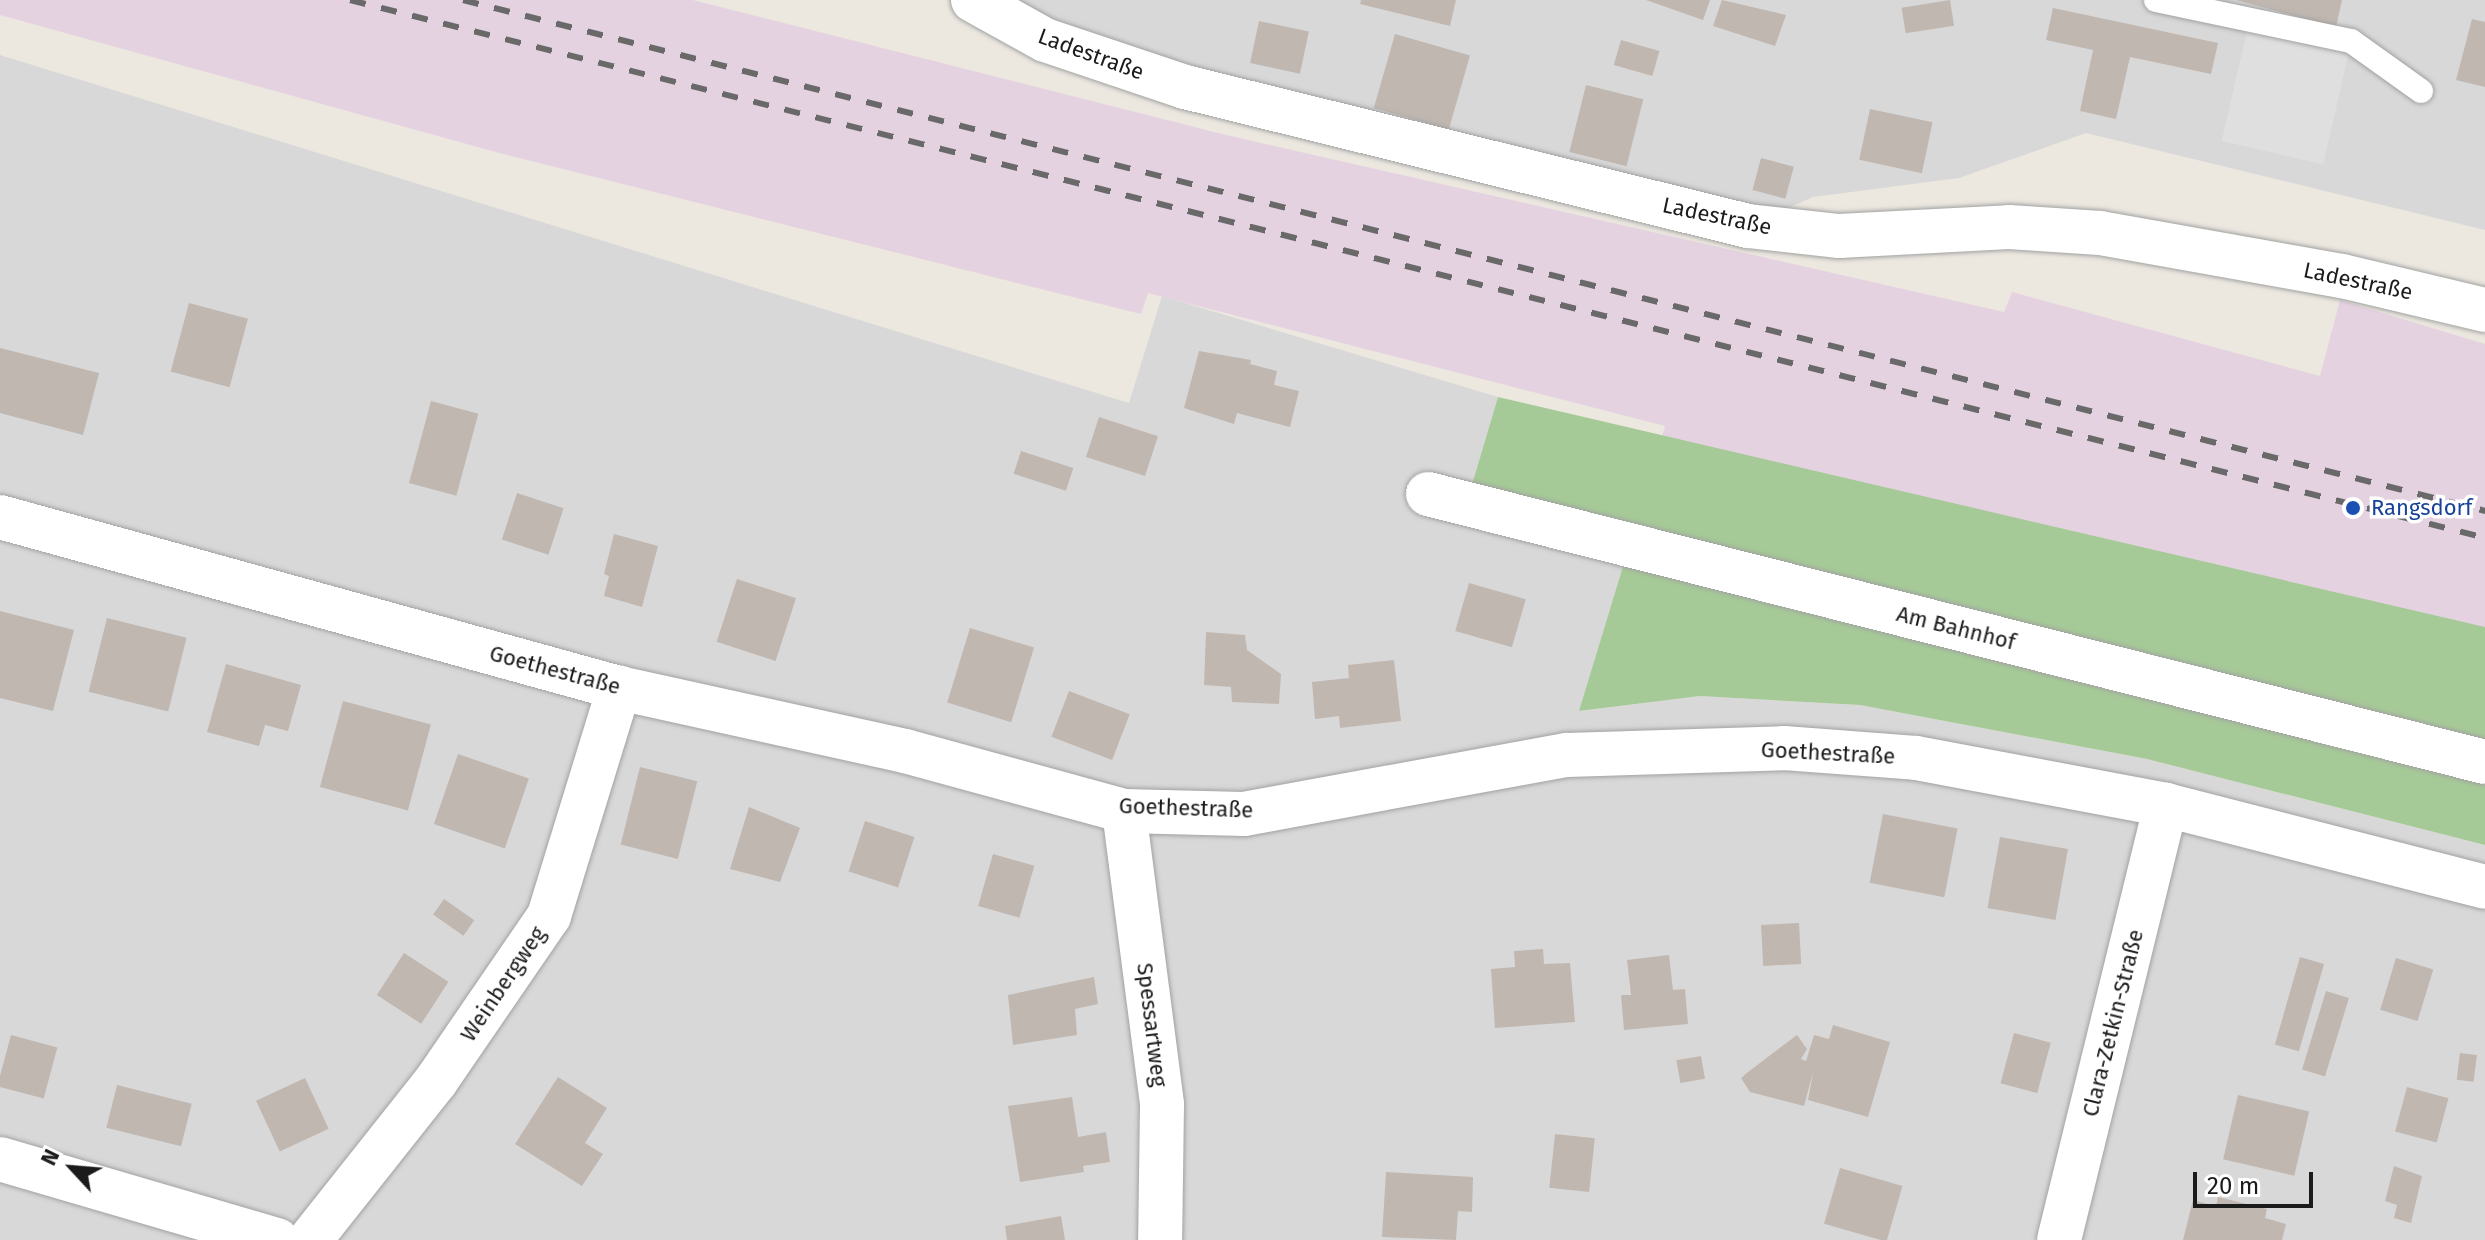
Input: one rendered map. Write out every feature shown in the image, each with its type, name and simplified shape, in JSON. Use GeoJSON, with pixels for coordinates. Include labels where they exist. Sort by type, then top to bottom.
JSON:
{"type":"FeatureCollection","features":[{"type":"Feature","properties":{"kind":"street","name":"Ladestraße"},"geometry":{"type":"LineString","coordinates":[[973,0],[1045,40],[1185,87],[1748,226],[1839,236],[2009,227],[2100,233],[2342,276],[2485,310]]}},
{"type":"Feature","properties":{"kind":"street","name":"Am Bahnhof"},"geometry":{"type":"LineString","coordinates":[[1428,494],[2485,762]]}},
{"type":"Feature","properties":{"kind":"street","name":"Goethestraße"},"geometry":{"type":"LineString","coordinates":[[0,517],[619,688],[905,751],[1124,811],[1244,814],[1567,755],[1784,748],[1916,758],[2166,805],[2485,887]]}},
{"type":"Feature","properties":{"kind":"street","name":"Weinbergweg"},"geometry":{"type":"LineString","coordinates":[[310,1240],[436,1081],[549,916],[619,688]]}},
{"type":"Feature","properties":{"kind":"street","name":"Clara-Zetkin-Straße"},"geometry":{"type":"LineString","coordinates":[[2059,1240],[2166,805]]}},
{"type":"Feature","properties":{"kind":"street","name":"Spessartweg"},"geometry":{"type":"LineString","coordinates":[[1124,811],[1162,1105],[1160,1240]]}},
{"type":"Feature","properties":{"kind":"street"},"geometry":{"type":"LineString","coordinates":[[0,1159],[277,1240]]}},
{"type":"Feature","properties":{"kind":"lane"},"geometry":{"type":"LineString","coordinates":[[2156,0],[2351,41],[2421,91]]}},
{"type":"Feature","properties":{"kind":"shaded area"},"geometry":{"type":"Polygon","coordinates":[[[0,0],[693,0],[1226,135],[2004,312],[2012,292],[2320,376],[2340,300],[2485,344],[2485,757],[1636,536],[1665,426],[1148,293],[1141,314],[503,154],[0,15],[0,0]]]}},
{"type":"Feature","properties":{"kind":"shaded area"},"geometry":{"type":"Polygon","coordinates":[[[973,0],[2485,0],[2485,230],[2086,133],[1959,178],[1813,197],[1748,226],[1185,87],[973,0]]]}},
{"type":"Feature","properties":{"kind":"shaded area"},"geometry":{"type":"Polygon","coordinates":[[[2248,27],[2349,50],[2323,164],[2222,141],[2248,27]]]}},
{"type":"Feature","properties":{"kind":"shaded area"},"geometry":{"type":"Polygon","coordinates":[[[0,55],[1129,403],[1162,296],[1498,397],[1468,498],[1630,547],[1580,711],[1700,696],[1860,705],[2147,759],[2485,845],[2485,1240],[0,1240],[0,55]]]}},
{"type":"Feature","properties":{"kind":"green space"},"geometry":{"type":"Polygon","coordinates":[[[1498,397],[2485,627],[2485,845],[2147,759],[1860,705],[1700,696],[1579,711],[1629,547],[1468,498],[1498,397]]]}},
{"type":"Feature","properties":{"kind":"building"},"geometry":{"type":"Polygon","coordinates":[[[1361,0],[1456,0],[1450,26],[1360,4],[1361,0]]]}},
{"type":"Feature","properties":{"kind":"building"},"geometry":{"type":"Polygon","coordinates":[[[1646,0],[1710,0],[1703,20],[1646,0]]]}},
{"type":"Feature","properties":{"kind":"building"},"geometry":{"type":"Polygon","coordinates":[[[1722,0],[1786,15],[1775,46],[1713,26],[1722,0]]]}},
{"type":"Feature","properties":{"kind":"building"},"geometry":{"type":"Polygon","coordinates":[[[1950,0],[1954,26],[1906,33],[1902,8],[1950,0]]]}},
{"type":"Feature","properties":{"kind":"building"},"geometry":{"type":"Polygon","coordinates":[[[2236,0],[2342,0],[2336,27],[2236,0]]]}},
{"type":"Feature","properties":{"kind":"building"},"geometry":{"type":"Polygon","coordinates":[[[2053,8],[2218,43],[2211,74],[2130,57],[2116,119],[2080,111],[2093,50],[2046,40],[2053,8]]]}},
{"type":"Feature","properties":{"kind":"building"},"geometry":{"type":"Polygon","coordinates":[[[2472,19],[2485,22],[2485,87],[2456,80],[2472,19]]]}},
{"type":"Feature","properties":{"kind":"building"},"geometry":{"type":"Polygon","coordinates":[[[1259,21],[1309,32],[1300,74],[1250,63],[1259,21]]]}},
{"type":"Feature","properties":{"kind":"building"},"geometry":{"type":"Polygon","coordinates":[[[1395,34],[1470,55],[1449,130],[1374,108],[1395,34]]]}},
{"type":"Feature","properties":{"kind":"building"},"geometry":{"type":"Polygon","coordinates":[[[1621,40],[1659,51],[1652,76],[1614,65],[1621,40]]]}},
{"type":"Feature","properties":{"kind":"building"},"geometry":{"type":"Polygon","coordinates":[[[1586,85],[1643,99],[1627,166],[1569,152],[1586,85]]]}},
{"type":"Feature","properties":{"kind":"building"},"geometry":{"type":"Polygon","coordinates":[[[1870,109],[1933,122],[1922,173],[1859,160],[1870,109]]]}},
{"type":"Feature","properties":{"kind":"building"},"geometry":{"type":"Polygon","coordinates":[[[1761,158],[1794,167],[1785,199],[1752,190],[1761,158]]]}},
{"type":"Feature","properties":{"kind":"building"},"geometry":{"type":"Polygon","coordinates":[[[189,303],[248,319],[230,387],[171,372],[189,303]]]}},
{"type":"Feature","properties":{"kind":"building"},"geometry":{"type":"Polygon","coordinates":[[[0,348],[99,373],[83,435],[0,413],[0,348]]]}},
{"type":"Feature","properties":{"kind":"building"},"geometry":{"type":"Polygon","coordinates":[[[1199,351],[1251,360],[1250,364],[1277,371],[1274,385],[1299,391],[1290,427],[1237,413],[1234,424],[1184,408],[1199,351]]]}},
{"type":"Feature","properties":{"kind":"building"},"geometry":{"type":"Polygon","coordinates":[[[431,401],[478,414],[456,496],[409,483],[431,401]]]}},
{"type":"Feature","properties":{"kind":"building"},"geometry":{"type":"Polygon","coordinates":[[[1099,417],[1158,436],[1145,476],[1086,457],[1099,417]]]}},
{"type":"Feature","properties":{"kind":"building"},"geometry":{"type":"Polygon","coordinates":[[[1021,451],[1073,468],[1066,491],[1014,474],[1021,451]]]}},
{"type":"Feature","properties":{"kind":"building"},"geometry":{"type":"Polygon","coordinates":[[[517,493],[564,508],[548,555],[502,540],[517,493]]]}},
{"type":"Feature","properties":{"kind":"building"},"geometry":{"type":"Polygon","coordinates":[[[614,534],[658,546],[642,607],[604,596],[609,576],[604,574],[614,534]]]}},
{"type":"Feature","properties":{"kind":"building"},"geometry":{"type":"Polygon","coordinates":[[[737,579],[796,598],[776,661],[717,642],[737,579]]]}},
{"type":"Feature","properties":{"kind":"building"},"geometry":{"type":"Polygon","coordinates":[[[1469,583],[1526,599],[1512,647],[1455,631],[1469,583]]]}},
{"type":"Feature","properties":{"kind":"building"},"geometry":{"type":"Polygon","coordinates":[[[0,611],[74,630],[53,711],[0,698],[0,611]]]}},
{"type":"Feature","properties":{"kind":"building"},"geometry":{"type":"Polygon","coordinates":[[[107,618],[187,638],[168,712],[89,692],[107,618]]]}},
{"type":"Feature","properties":{"kind":"building"},"geometry":{"type":"Polygon","coordinates":[[[970,628],[1034,648],[1011,722],[947,703],[970,628]]]}},
{"type":"Feature","properties":{"kind":"building"},"geometry":{"type":"Polygon","coordinates":[[[1206,632],[1245,635],[1247,650],[1281,674],[1279,704],[1232,702],[1231,687],[1204,685],[1206,632]]]}},
{"type":"Feature","properties":{"kind":"building"},"geometry":{"type":"Polygon","coordinates":[[[1394,660],[1401,721],[1340,728],[1339,716],[1315,719],[1312,682],[1349,678],[1348,665],[1394,660]]]}},
{"type":"Feature","properties":{"kind":"building"},"geometry":{"type":"Polygon","coordinates":[[[226,664],[301,685],[288,731],[265,725],[259,746],[207,732],[226,664]]]}},
{"type":"Feature","properties":{"kind":"building"},"geometry":{"type":"Polygon","coordinates":[[[1069,691],[1130,714],[1112,760],[1051,737],[1069,691]]]}},
{"type":"Feature","properties":{"kind":"building"},"geometry":{"type":"Polygon","coordinates":[[[343,701],[431,725],[408,811],[320,787],[343,701]]]}},
{"type":"Feature","properties":{"kind":"building"},"geometry":{"type":"Polygon","coordinates":[[[458,754],[529,778],[505,848],[434,824],[458,754]]]}},
{"type":"Feature","properties":{"kind":"building"},"geometry":{"type":"Polygon","coordinates":[[[640,767],[697,781],[678,859],[621,845],[640,767]]]}},
{"type":"Feature","properties":{"kind":"building"},"geometry":{"type":"Polygon","coordinates":[[[749,807],[800,828],[780,882],[730,869],[749,807]]]}},
{"type":"Feature","properties":{"kind":"building"},"geometry":{"type":"Polygon","coordinates":[[[1883,814],[1958,829],[1944,897],[1870,883],[1883,814]]]}},
{"type":"Feature","properties":{"kind":"building"},"geometry":{"type":"Polygon","coordinates":[[[865,821],[914,837],[898,887],[849,871],[865,821]]]}},
{"type":"Feature","properties":{"kind":"building"},"geometry":{"type":"Polygon","coordinates":[[[2000,837],[2068,849],[2055,920],[1987,908],[2000,837]]]}},
{"type":"Feature","properties":{"kind":"building"},"geometry":{"type":"Polygon","coordinates":[[[993,854],[1034,866],[1019,918],[978,906],[993,854]]]}},
{"type":"Feature","properties":{"kind":"building"},"geometry":{"type":"Polygon","coordinates":[[[444,899],[474,920],[463,936],[433,915],[444,899]]]}},
{"type":"Feature","properties":{"kind":"building"},"geometry":{"type":"Polygon","coordinates":[[[1799,923],[1801,964],[1763,966],[1761,925],[1799,923]]]}},
{"type":"Feature","properties":{"kind":"building"},"geometry":{"type":"Polygon","coordinates":[[[1543,949],[1544,964],[1570,963],[1575,1022],[1495,1028],[1491,969],[1515,967],[1514,951],[1543,949]]]}},
{"type":"Feature","properties":{"kind":"building"},"geometry":{"type":"Polygon","coordinates":[[[404,953],[448,982],[421,1024],[377,995],[404,953]]]}},
{"type":"Feature","properties":{"kind":"building"},"geometry":{"type":"Polygon","coordinates":[[[1669,955],[1673,990],[1685,989],[1688,1024],[1624,1030],[1621,995],[1631,995],[1627,960],[1669,955]]]}},
{"type":"Feature","properties":{"kind":"building"},"geometry":{"type":"Polygon","coordinates":[[[2300,957],[2324,964],[2299,1051],[2275,1044],[2300,957]]]}},
{"type":"Feature","properties":{"kind":"building"},"geometry":{"type":"Polygon","coordinates":[[[2396,958],[2433,969],[2418,1021],[2380,1010],[2396,958]]]}},
{"type":"Feature","properties":{"kind":"building"},"geometry":{"type":"Polygon","coordinates":[[[1094,977],[1098,1004],[1075,1009],[1077,1035],[1013,1045],[1008,995],[1094,977]]]}},
{"type":"Feature","properties":{"kind":"building"},"geometry":{"type":"Polygon","coordinates":[[[2326,991],[2349,998],[2325,1076],[2302,1069],[2326,991]]]}},
{"type":"Feature","properties":{"kind":"building"},"geometry":{"type":"Polygon","coordinates":[[[1833,1025],[1890,1042],[1868,1117],[1808,1100],[1813,1072],[1804,1106],[1750,1092],[1741,1078],[1748,1072],[1797,1035],[1807,1049],[1801,1059],[1806,1061],[1814,1035],[1829,1039],[1833,1025]]]}},
{"type":"Feature","properties":{"kind":"building"},"geometry":{"type":"Polygon","coordinates":[[[2014,1033],[2051,1043],[2037,1093],[2001,1083],[2014,1033]]]}},
{"type":"Feature","properties":{"kind":"building"},"geometry":{"type":"Polygon","coordinates":[[[11,1035],[57,1047],[44,1099],[0,1087],[11,1035]]]}},
{"type":"Feature","properties":{"kind":"building"},"geometry":{"type":"Polygon","coordinates":[[[2460,1053],[2477,1055],[2474,1082],[2457,1080],[2460,1053]]]}},
{"type":"Feature","properties":{"kind":"building"},"geometry":{"type":"Polygon","coordinates":[[[1701,1056],[1705,1079],[1680,1083],[1676,1060],[1701,1056]]]}},
{"type":"Feature","properties":{"kind":"building"},"geometry":{"type":"Polygon","coordinates":[[[558,1077],[607,1108],[585,1143],[603,1154],[582,1186],[515,1144],[558,1077]]]}},
{"type":"Feature","properties":{"kind":"building"},"geometry":{"type":"Polygon","coordinates":[[[305,1078],[329,1129],[280,1152],[256,1101],[305,1078]]]}},
{"type":"Feature","properties":{"kind":"building"},"geometry":{"type":"Polygon","coordinates":[[[117,1085],[192,1104],[181,1146],[106,1128],[117,1085]]]}},
{"type":"Feature","properties":{"kind":"building"},"geometry":{"type":"Polygon","coordinates":[[[2407,1087],[2449,1098],[2437,1143],[2395,1131],[2407,1087]]]}},
{"type":"Feature","properties":{"kind":"building"},"geometry":{"type":"Polygon","coordinates":[[[2238,1095],[2309,1111],[2294,1176],[2223,1159],[2238,1095]]]}},
{"type":"Feature","properties":{"kind":"building"},"geometry":{"type":"Polygon","coordinates":[[[1072,1097],[1078,1137],[1106,1132],[1110,1162],[1083,1166],[1084,1172],[1020,1182],[1008,1106],[1072,1097]]]}},
{"type":"Feature","properties":{"kind":"building"},"geometry":{"type":"Polygon","coordinates":[[[1555,1134],[1595,1138],[1589,1192],[1549,1188],[1555,1134]]]}},
{"type":"Feature","properties":{"kind":"building"},"geometry":{"type":"Polygon","coordinates":[[[2394,1166],[2422,1176],[2411,1223],[2394,1218],[2397,1205],[2385,1201],[2394,1166]]]}},
{"type":"Feature","properties":{"kind":"building"},"geometry":{"type":"Polygon","coordinates":[[[1840,1168],[1902,1186],[1887,1240],[1824,1224],[1840,1168]]]}},
{"type":"Feature","properties":{"kind":"building"},"geometry":{"type":"Polygon","coordinates":[[[1386,1172],[1473,1177],[1472,1212],[1458,1211],[1456,1240],[1382,1237],[1386,1172]]]}},
{"type":"Feature","properties":{"kind":"building"},"geometry":{"type":"Polygon","coordinates":[[[2218,1197],[2267,1209],[2265,1218],[2286,1224],[2282,1240],[2183,1240],[2193,1200],[2216,1206],[2218,1197]]]}},
{"type":"Feature","properties":{"kind":"building"},"geometry":{"type":"Polygon","coordinates":[[[1061,1216],[1065,1240],[1007,1240],[1005,1226],[1061,1216]]]}},
{"type":"Feature","properties":{"kind":"railway"},"geometry":{"type":"LineString","coordinates":[[350,0],[2485,538]]}},
{"type":"Feature","properties":{"kind":"railway"},"geometry":{"type":"LineString","coordinates":[[463,0],[2485,511]]}},
{"type":"Feature","properties":{"kind":"place","name":"Rangsdorf"},"geometry":{"type":"Point","coordinates":[2353,508]}}]}
